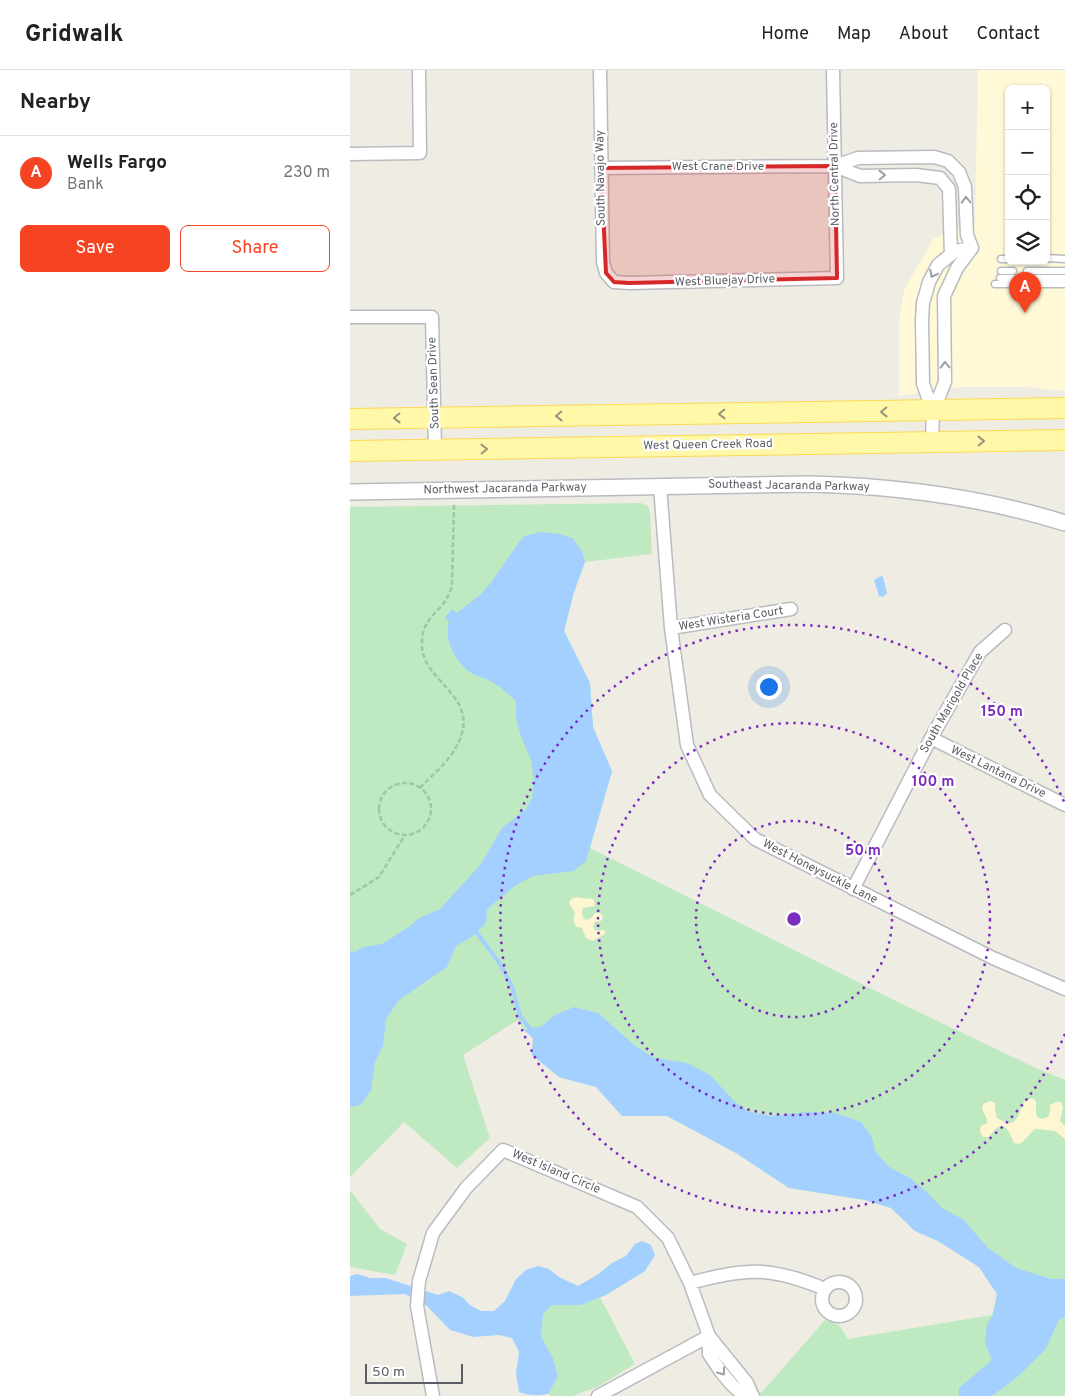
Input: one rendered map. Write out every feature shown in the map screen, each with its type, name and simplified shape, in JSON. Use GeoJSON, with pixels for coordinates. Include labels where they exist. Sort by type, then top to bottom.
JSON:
{"type":"FeatureCollection","features":[{"type":"Feature","properties":{"kind":"main road"},"geometry":{"type":"LineString","coordinates":[[350,419],[1065,408]]}},
{"type":"Feature","properties":{"kind":"main road","name":"West Queen Creek Road"},"geometry":{"type":"LineString","coordinates":[[350,451],[1065,440]]}},
{"type":"Feature","properties":{"kind":"street"},"geometry":{"type":"LineString","coordinates":[[350,154],[420,153],[420,70]]}},
{"type":"Feature","properties":{"kind":"street","name":"South Navajo Way"},"geometry":{"type":"LineString","coordinates":[[600,70],[603,262],[606,273],[614,282]]}},
{"type":"Feature","properties":{"kind":"street","name":"North Central Drive"},"geometry":{"type":"LineString","coordinates":[[833,70],[837,278]]}},
{"type":"Feature","properties":{"kind":"street","name":"West Crane Drive"},"geometry":{"type":"LineString","coordinates":[[601,168],[835,166],[858,158],[934,157],[948,160],[959,172],[965,187],[967,235],[972,248]]}},
{"type":"Feature","properties":{"kind":"street","name":"West Crane Drive"},"geometry":{"type":"LineString","coordinates":[[835,166],[860,176],[916,175],[940,178],[949,190],[950,255]]}},
{"type":"Feature","properties":{"kind":"street"},"geometry":{"type":"LineString","coordinates":[[933,411],[922,384],[922,321],[929,282],[938,265],[955,251],[972,248]]}},
{"type":"Feature","properties":{"kind":"street"},"geometry":{"type":"LineString","coordinates":[[932,442],[933,411],[945,382],[944,296],[957,268],[972,248]]}},
{"type":"Feature","properties":{"kind":"street","name":"West Bluejay Drive"},"geometry":{"type":"LineString","coordinates":[[614,282],[649,283],[837,278]]}},
{"type":"Feature","properties":{"kind":"street","name":"South Sean Drive"},"geometry":{"type":"LineString","coordinates":[[350,317],[432,316],[435,449]]}},
{"type":"Feature","properties":{"kind":"street","name":"Southeast Jacaranda Parkway"},"geometry":{"type":"LineString","coordinates":[[660,486],[809,484],[890,488],[940,494],[1020,511],[1065,524]]}},
{"type":"Feature","properties":{"kind":"street","name":"Northwest Jacaranda Parkway"},"geometry":{"type":"LineString","coordinates":[[350,492],[660,486]]}},
{"type":"Feature","properties":{"kind":"street","name":"West Honeysuckle Lane"},"geometry":{"type":"LineString","coordinates":[[660,486],[671,628],[687,745],[710,795],[756,839],[993,958],[1065,990]]}},
{"type":"Feature","properties":{"kind":"street","name":"West Wisteria Court"},"geometry":{"type":"LineString","coordinates":[[671,628],[791,609]]}},
{"type":"Feature","properties":{"kind":"street","name":"South Marigold Place"},"geometry":{"type":"LineString","coordinates":[[853,888],[931,738],[980,652],[1005,630]]}},
{"type":"Feature","properties":{"kind":"street","name":"West Lantana Drive"},"geometry":{"type":"LineString","coordinates":[[931,738],[1065,805]]}},
{"type":"Feature","properties":{"kind":"street","name":"West Island Circle"},"geometry":{"type":"LineString","coordinates":[[433,1396],[417,1306],[419,1282],[433,1233],[466,1188],[503,1150],[637,1207],[668,1238],[690,1283],[709,1336],[747,1383],[752,1396]]}},
{"type":"Feature","properties":{"kind":"street"},"geometry":{"type":"LineString","coordinates":[[690,1283],[723,1274],[761,1271],[784,1274],[826,1289]]}},
{"type":"Feature","properties":{"kind":"street"},"geometry":{"type":"LineString","coordinates":[[598,1396],[709,1336]]}},
{"type":"Feature","properties":{"kind":"lane"},"geometry":{"type":"LineString","coordinates":[[1050,258],[1065,259]]}},
{"type":"Feature","properties":{"kind":"lane"},"geometry":{"type":"LineString","coordinates":[[995,284],[1013,281],[1001,275],[1013,271]]}},
{"type":"Feature","properties":{"kind":"lane"},"geometry":{"type":"LineString","coordinates":[[1027,278],[1065,271]]}},
{"type":"Feature","properties":{"kind":"lane"},"geometry":{"type":"LineString","coordinates":[[1027,278],[1065,278]]}},
{"type":"Feature","properties":{"kind":"lane"},"geometry":{"type":"LineString","coordinates":[[1027,278],[1065,284]]}},
{"type":"Feature","properties":{"kind":"path"},"geometry":{"type":"LineString","coordinates":[[420,788],[453,752],[461,736],[463,721],[461,707],[453,693],[434,675],[421,644],[423,631],[431,617],[448,597],[452,585],[455,516],[453,490]]}},
{"type":"Feature","properties":{"kind":"path"},"geometry":{"type":"LineString","coordinates":[[402,784],[411,784],[420,788],[429,799],[431,808],[427,824],[414,834],[405,835],[396,834],[383,823],[379,806],[387,790],[402,784]]}},
{"type":"Feature","properties":{"kind":"path"},"geometry":{"type":"LineString","coordinates":[[350,895],[379,878],[405,835]]}},
{"type":"Feature","properties":{"kind":"highlighted area"},"geometry":{"type":"Polygon","coordinates":[[[835,166],[837,278],[629,283],[614,282],[606,273],[601,168],[835,166]]]}},
{"type":"Feature","properties":{"kind":"shaded area"},"geometry":{"type":"Polygon","coordinates":[[[978,70],[1065,70],[1065,391],[1028,387],[961,387],[899,396],[899,320],[904,290],[934,238],[975,222],[978,70]]]}},
{"type":"Feature","properties":{"kind":"green space"},"geometry":{"type":"Polygon","coordinates":[[[641,503],[648,506],[650,513],[652,554],[585,562],[574,592],[564,630],[590,683],[593,727],[612,771],[590,848],[904,1005],[1065,1080],[1065,1396],[756,1396],[763,1391],[825,1320],[839,1325],[848,1339],[992,1315],[997,1294],[979,1267],[938,1241],[915,1231],[891,1208],[865,1200],[789,1188],[736,1153],[667,1116],[622,1116],[596,1087],[559,1077],[532,1055],[533,1038],[524,1030],[518,1020],[463,1055],[490,1138],[457,1168],[404,1122],[350,1177],[350,507],[641,503]]]}},
{"type":"Feature","properties":{"kind":"green space"},"geometry":{"type":"Polygon","coordinates":[[[350,1190],[380,1229],[407,1244],[395,1275],[350,1267],[350,1190]]]}},
{"type":"Feature","properties":{"kind":"green space"},"geometry":{"type":"Polygon","coordinates":[[[600,1297],[635,1364],[599,1386],[573,1396],[551,1396],[548,1394],[558,1377],[541,1337],[543,1314],[552,1305],[581,1305],[600,1297]]]}},
{"type":"Feature","properties":{"kind":"sand"},"geometry":{"type":"Polygon","coordinates":[[[577,897],[594,900],[595,906],[583,908],[583,918],[587,920],[595,913],[600,913],[603,917],[601,921],[595,922],[593,926],[595,931],[605,930],[605,934],[593,941],[586,938],[582,928],[577,927],[574,922],[575,913],[569,903],[571,899],[577,897]]]}},
{"type":"Feature","properties":{"kind":"sand"},"geometry":{"type":"Polygon","coordinates":[[[1032,1098],[1036,1101],[1036,1114],[1038,1118],[1043,1119],[1048,1117],[1050,1105],[1061,1102],[1063,1108],[1060,1121],[1065,1126],[1065,1139],[1055,1131],[1035,1129],[1024,1141],[1019,1144],[1014,1143],[1006,1128],[1000,1126],[988,1137],[983,1137],[980,1127],[987,1123],[987,1119],[982,1109],[983,1104],[990,1101],[995,1103],[997,1118],[1004,1122],[1012,1123],[1019,1115],[1024,1103],[1032,1098]]]}},
{"type":"Feature","properties":{"kind":"water"},"geometry":{"type":"Polygon","coordinates":[[[540,532],[560,534],[572,538],[582,551],[585,562],[574,592],[564,631],[590,683],[593,727],[612,771],[586,861],[574,871],[533,876],[516,885],[487,909],[486,923],[470,938],[456,946],[447,967],[399,1000],[386,1019],[383,1046],[375,1062],[371,1090],[361,1105],[350,1107],[350,951],[355,952],[363,947],[382,944],[419,918],[440,909],[481,864],[502,828],[526,809],[532,798],[534,780],[531,760],[520,734],[516,716],[516,701],[496,684],[473,674],[462,665],[450,644],[448,636],[449,622],[445,617],[452,609],[457,613],[481,594],[525,536],[540,532]]]}},
{"type":"Feature","properties":{"kind":"water"},"geometry":{"type":"Polygon","coordinates":[[[881,576],[883,577],[887,593],[883,597],[879,596],[874,580],[881,576]]]}},
{"type":"Feature","properties":{"kind":"water"},"geometry":{"type":"Polygon","coordinates":[[[574,1007],[598,1013],[634,1045],[654,1058],[687,1063],[710,1075],[734,1101],[749,1112],[770,1116],[808,1112],[835,1113],[861,1122],[872,1137],[875,1151],[889,1167],[910,1178],[942,1208],[964,1220],[987,1247],[1016,1268],[1051,1279],[1065,1279],[1065,1317],[1059,1320],[1045,1350],[1015,1379],[992,1396],[959,1396],[959,1388],[992,1360],[985,1343],[987,1324],[993,1315],[997,1294],[979,1267],[938,1241],[915,1231],[891,1208],[865,1200],[789,1188],[736,1153],[667,1116],[622,1116],[596,1087],[559,1077],[532,1055],[533,1038],[524,1030],[542,1026],[555,1015],[574,1007]]]}},
{"type":"Feature","properties":{"kind":"water"},"geometry":{"type":"Polygon","coordinates":[[[642,1241],[651,1245],[655,1255],[645,1271],[606,1295],[581,1305],[552,1305],[543,1314],[541,1337],[553,1358],[558,1377],[548,1394],[533,1395],[519,1392],[516,1373],[519,1352],[512,1338],[499,1335],[473,1337],[450,1330],[427,1306],[405,1294],[350,1296],[350,1276],[357,1274],[370,1278],[386,1278],[438,1295],[449,1291],[462,1297],[470,1305],[481,1311],[494,1311],[505,1301],[516,1279],[526,1270],[538,1266],[549,1269],[559,1277],[578,1286],[626,1256],[635,1244],[642,1241]]]}},
{"type":"Feature","properties":{"kind":"waterway"},"geometry":{"type":"LineString","coordinates":[[477,933],[500,964],[512,986],[520,1016],[530,1029]]}},
{"type":"Feature","properties":{"kind":"place","name":"Wells Fargo"},"geometry":{"type":"Point","coordinates":[1025,313]}}]}
